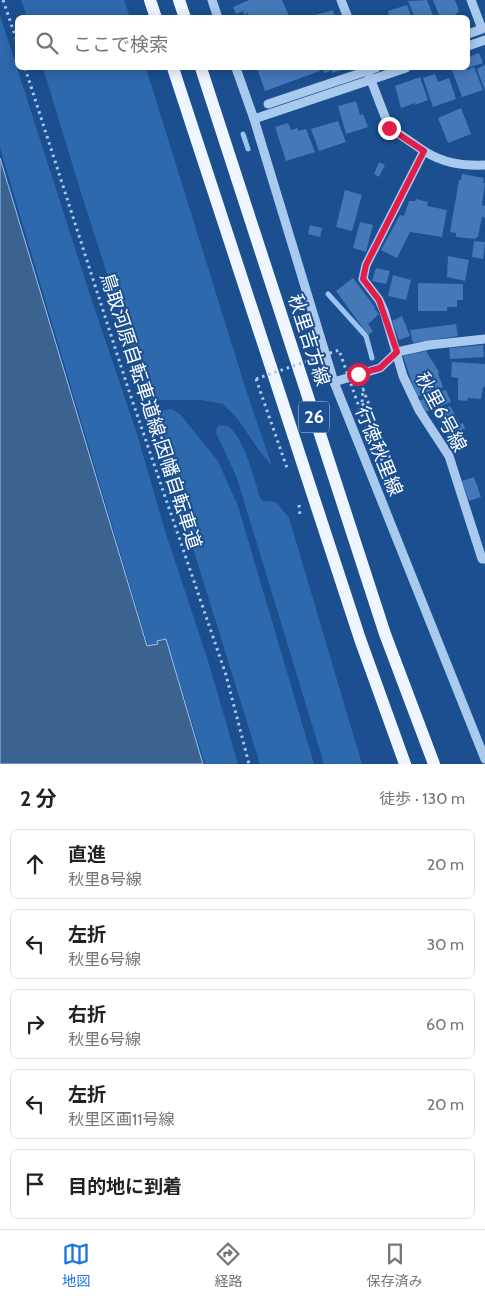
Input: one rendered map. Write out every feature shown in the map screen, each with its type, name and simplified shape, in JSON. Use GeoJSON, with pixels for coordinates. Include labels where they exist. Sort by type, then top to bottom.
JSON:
{"type":"FeatureCollection","features":[{"type":"Feature","properties":{"kind":"main road"},"geometry":{"type":"LineString","coordinates":[[150,0],[155,15]]}},
{"type":"Feature","properties":{"kind":"main road"},"geometry":{"type":"LineString","coordinates":[[179,0],[183,15]]}},
{"type":"Feature","properties":{"kind":"main road","name":"26"},"geometry":{"type":"LineString","coordinates":[[174,70],[379,693],[405,764]]}},
{"type":"Feature","properties":{"kind":"main road","name":"秋里吉方線"},"geometry":{"type":"LineString","coordinates":[[203,70],[382,624],[434,764]]}},
{"type":"Feature","properties":{"kind":"main road"},"geometry":{"type":"LineString","coordinates":[[405,684],[442,764]]}},
{"type":"Feature","properties":{"kind":"main road"},"geometry":{"type":"LineString","coordinates":[[379,693],[401,764]]}},
{"type":"Feature","properties":{"kind":"street"},"geometry":{"type":"LineString","coordinates":[[186,0],[189,15]]}},
{"type":"Feature","properties":{"kind":"street"},"geometry":{"type":"LineString","coordinates":[[212,0],[217,15]]}},
{"type":"Feature","properties":{"kind":"street"},"geometry":{"type":"LineString","coordinates":[[341,0],[347,15]]}},
{"type":"Feature","properties":{"kind":"street"},"geometry":{"type":"LineString","coordinates":[[470,0],[484,32],[470,34]]}},
{"type":"Feature","properties":{"kind":"street"},"geometry":{"type":"LineString","coordinates":[[470,45],[485,40]]}},
{"type":"Feature","properties":{"kind":"street","name":"行徳秋里線"},"geometry":{"type":"LineString","coordinates":[[237,70],[254,119],[334,382],[485,759]]}},
{"type":"Feature","properties":{"kind":"street"},"geometry":{"type":"LineString","coordinates":[[254,119],[370,71]]}},
{"type":"Feature","properties":{"kind":"street"},"geometry":{"type":"LineString","coordinates":[[268,104],[370,71]]}},
{"type":"Feature","properties":{"kind":"street"},"geometry":{"type":"LineString","coordinates":[[370,71],[389,128],[435,159],[463,166],[485,165]]}},
{"type":"Feature","properties":{"kind":"street","name":"秋里6号線"},"geometry":{"type":"LineString","coordinates":[[424,151],[366,265],[363,279],[379,300],[397,352],[403,376],[419,410],[448,456],[482,559],[485,559]]}},
{"type":"Feature","properties":{"kind":"street"},"geometry":{"type":"LineString","coordinates":[[334,382],[380,368],[397,352],[429,345],[485,339]]}},
{"type":"Feature","properties":{"kind":"path"},"geometry":{"type":"LineString","coordinates":[[3,0],[15,35]]}},
{"type":"Feature","properties":{"kind":"path","name":"鳥取河原自転車道線;因幡自転車道"},"geometry":{"type":"LineString","coordinates":[[26,70],[128,388],[226,675],[249,764]]}},
{"type":"Feature","properties":{"kind":"path"},"geometry":{"type":"LineString","coordinates":[[287,469],[256,379],[339,350],[378,461],[382,459],[362,402],[363,389],[392,464],[385,478]]}},
{"type":"Feature","properties":{"kind":"path"},"geometry":{"type":"LineString","coordinates":[[296,496],[300,505],[300,516]]}},
{"type":"Feature","properties":{"kind":"shaded area"},"geometry":{"type":"Polygon","coordinates":[[[21,0],[124,0],[129,15],[26,15],[21,0]]]}},
{"type":"Feature","properties":{"kind":"shaded area"},"geometry":{"type":"Polygon","coordinates":[[[0,15],[15,62],[15,70],[18,70],[137,434],[166,534],[209,664],[238,764],[205,764],[166,639],[157,641],[158,644],[148,646],[0,148],[0,15]]]}},
{"type":"Feature","properties":{"kind":"shaded area"},"geometry":{"type":"Polygon","coordinates":[[[44,70],[147,70],[246,390],[272,466],[237,418],[223,404],[202,400],[148,400],[44,70]]]}},
{"type":"Feature","properties":{"kind":"shaded area"},"geometry":{"type":"Polygon","coordinates":[[[0,158],[147,646],[158,644],[157,641],[166,639],[203,764],[0,764],[0,158]]]}},
{"type":"Feature","properties":{"kind":"shaded area"},"geometry":{"type":"Polygon","coordinates":[[[171,409],[180,414],[218,461],[238,506],[314,764],[260,764],[151,413],[171,409]]]}},
{"type":"Feature","properties":{"kind":"shaded area"},"geometry":{"type":"Polygon","coordinates":[[[220,425],[227,426],[238,438],[248,459],[260,498],[263,501],[276,502],[289,518],[362,764],[324,764],[237,478],[216,433],[217,427],[220,425]]]}},
{"type":"Feature","properties":{"kind":"building"},"geometry":{"type":"Polygon","coordinates":[[[249,0],[282,0],[289,15],[249,15],[248,13],[244,15],[243,11],[236,14],[233,7],[249,0]]]}},
{"type":"Feature","properties":{"kind":"building"},"geometry":{"type":"Polygon","coordinates":[[[427,0],[433,15],[414,15],[408,1],[427,0]]]}},
{"type":"Feature","properties":{"kind":"building"},"geometry":{"type":"Polygon","coordinates":[[[433,0],[455,0],[459,11],[455,15],[439,15],[433,0]]]}},
{"type":"Feature","properties":{"kind":"building"},"geometry":{"type":"Polygon","coordinates":[[[407,5],[411,15],[389,15],[388,11],[407,5]]]}},
{"type":"Feature","properties":{"kind":"building"},"geometry":{"type":"Polygon","coordinates":[[[333,10],[334,15],[315,15],[333,10]]]}},
{"type":"Feature","properties":{"kind":"building"},"geometry":{"type":"Polygon","coordinates":[[[479,53],[483,63],[470,67],[470,56],[479,53]]]}},
{"type":"Feature","properties":{"kind":"building"},"geometry":{"type":"Polygon","coordinates":[[[485,65],[485,91],[477,69],[485,65]]]}},
{"type":"Feature","properties":{"kind":"building"},"geometry":{"type":"Polygon","coordinates":[[[474,67],[483,90],[462,97],[452,70],[474,67]]]}},
{"type":"Feature","properties":{"kind":"building"},"geometry":{"type":"Polygon","coordinates":[[[258,70],[320,70],[320,71],[265,91],[258,70]]]}},
{"type":"Feature","properties":{"kind":"building"},"geometry":{"type":"Polygon","coordinates":[[[435,74],[438,82],[449,78],[456,99],[433,107],[423,78],[435,74]]]}},
{"type":"Feature","properties":{"kind":"building"},"geometry":{"type":"Polygon","coordinates":[[[420,77],[428,100],[401,108],[395,86],[420,77]]]}},
{"type":"Feature","properties":{"kind":"building"},"geometry":{"type":"Polygon","coordinates":[[[356,101],[360,115],[363,114],[368,127],[346,134],[338,106],[356,101]]]}},
{"type":"Feature","properties":{"kind":"building"},"geometry":{"type":"Polygon","coordinates":[[[461,108],[471,134],[448,143],[438,118],[461,108]]]}},
{"type":"Feature","properties":{"kind":"building"},"geometry":{"type":"Polygon","coordinates":[[[338,121],[346,142],[319,151],[311,129],[338,121]]]}},
{"type":"Feature","properties":{"kind":"building"},"geometry":{"type":"Polygon","coordinates":[[[288,123],[291,130],[298,128],[298,131],[306,129],[315,152],[286,161],[275,127],[288,123]]]}},
{"type":"Feature","properties":{"kind":"building"},"geometry":{"type":"Polygon","coordinates":[[[379,162],[385,165],[379,177],[374,174],[379,162]]]}},
{"type":"Feature","properties":{"kind":"building"},"geometry":{"type":"Polygon","coordinates":[[[462,174],[484,178],[482,205],[485,206],[485,218],[482,217],[476,239],[456,237],[456,233],[450,232],[459,180],[461,180],[462,174]]]}},
{"type":"Feature","properties":{"kind":"building"},"geometry":{"type":"Polygon","coordinates":[[[345,190],[362,195],[352,231],[336,227],[345,190]]]}},
{"type":"Feature","properties":{"kind":"building"},"geometry":{"type":"Polygon","coordinates":[[[416,199],[428,202],[427,206],[447,210],[442,237],[410,232],[397,258],[381,250],[400,215],[404,216],[409,201],[415,201],[416,199]]]}},
{"type":"Feature","properties":{"kind":"building"},"geometry":{"type":"Polygon","coordinates":[[[360,222],[373,225],[366,252],[353,248],[360,222]]]}},
{"type":"Feature","properties":{"kind":"building"},"geometry":{"type":"Polygon","coordinates":[[[310,225],[322,228],[320,237],[308,234],[310,225]]]}},
{"type":"Feature","properties":{"kind":"building"},"geometry":{"type":"Polygon","coordinates":[[[474,241],[485,242],[483,259],[472,257],[474,241]]]}},
{"type":"Feature","properties":{"kind":"building"},"geometry":{"type":"Polygon","coordinates":[[[448,256],[469,260],[465,281],[447,277],[448,256]]]}},
{"type":"Feature","properties":{"kind":"building"},"geometry":{"type":"Polygon","coordinates":[[[376,268],[390,271],[386,284],[372,281],[376,268]]]}},
{"type":"Feature","properties":{"kind":"building"},"geometry":{"type":"Polygon","coordinates":[[[393,275],[411,280],[406,300],[388,296],[393,275]]]}},
{"type":"Feature","properties":{"kind":"building"},"geometry":{"type":"Polygon","coordinates":[[[353,278],[379,314],[368,324],[373,331],[368,335],[336,291],[353,278]]]}},
{"type":"Feature","properties":{"kind":"building"},"geometry":{"type":"Polygon","coordinates":[[[418,283],[463,284],[463,300],[457,300],[457,307],[447,307],[447,311],[418,311],[418,283]]]}},
{"type":"Feature","properties":{"kind":"building"},"geometry":{"type":"Polygon","coordinates":[[[402,316],[410,336],[399,340],[392,321],[402,316]]]}},
{"type":"Feature","properties":{"kind":"building"},"geometry":{"type":"Polygon","coordinates":[[[456,324],[458,336],[413,343],[410,330],[456,324]]]}},
{"type":"Feature","properties":{"kind":"building"},"geometry":{"type":"Polygon","coordinates":[[[483,345],[484,357],[450,359],[449,348],[483,345]]]}},
{"type":"Feature","properties":{"kind":"building"},"geometry":{"type":"Polygon","coordinates":[[[426,351],[439,372],[443,387],[417,397],[403,356],[426,351]]]}},
{"type":"Feature","properties":{"kind":"building"},"geometry":{"type":"Polygon","coordinates":[[[452,362],[485,364],[485,387],[483,387],[481,399],[468,398],[467,401],[458,400],[458,378],[451,377],[452,362]]]}},
{"type":"Feature","properties":{"kind":"building"},"geometry":{"type":"Polygon","coordinates":[[[446,390],[451,402],[425,412],[418,401],[446,390]]]}},
{"type":"Feature","properties":{"kind":"building"},"geometry":{"type":"Polygon","coordinates":[[[450,406],[460,424],[463,423],[465,428],[449,437],[436,412],[450,406]]]}},
{"type":"Feature","properties":{"kind":"building"},"geometry":{"type":"Polygon","coordinates":[[[474,477],[481,497],[469,501],[462,481],[474,477]]]}},
{"type":"Feature","properties":{"kind":"waterway"},"geometry":{"type":"LineString","coordinates":[[243,134],[248,149]]}},
{"type":"Feature","properties":{"kind":"waterway"},"geometry":{"type":"LineString","coordinates":[[328,294],[366,336],[372,358]]}},
{"type":"Feature","properties":{"kind":"route"},"geometry":{"type":"LineString","coordinates":[[358,374],[380,368],[397,352],[379,300],[363,279],[366,265],[424,151],[389,128]]}}]}
